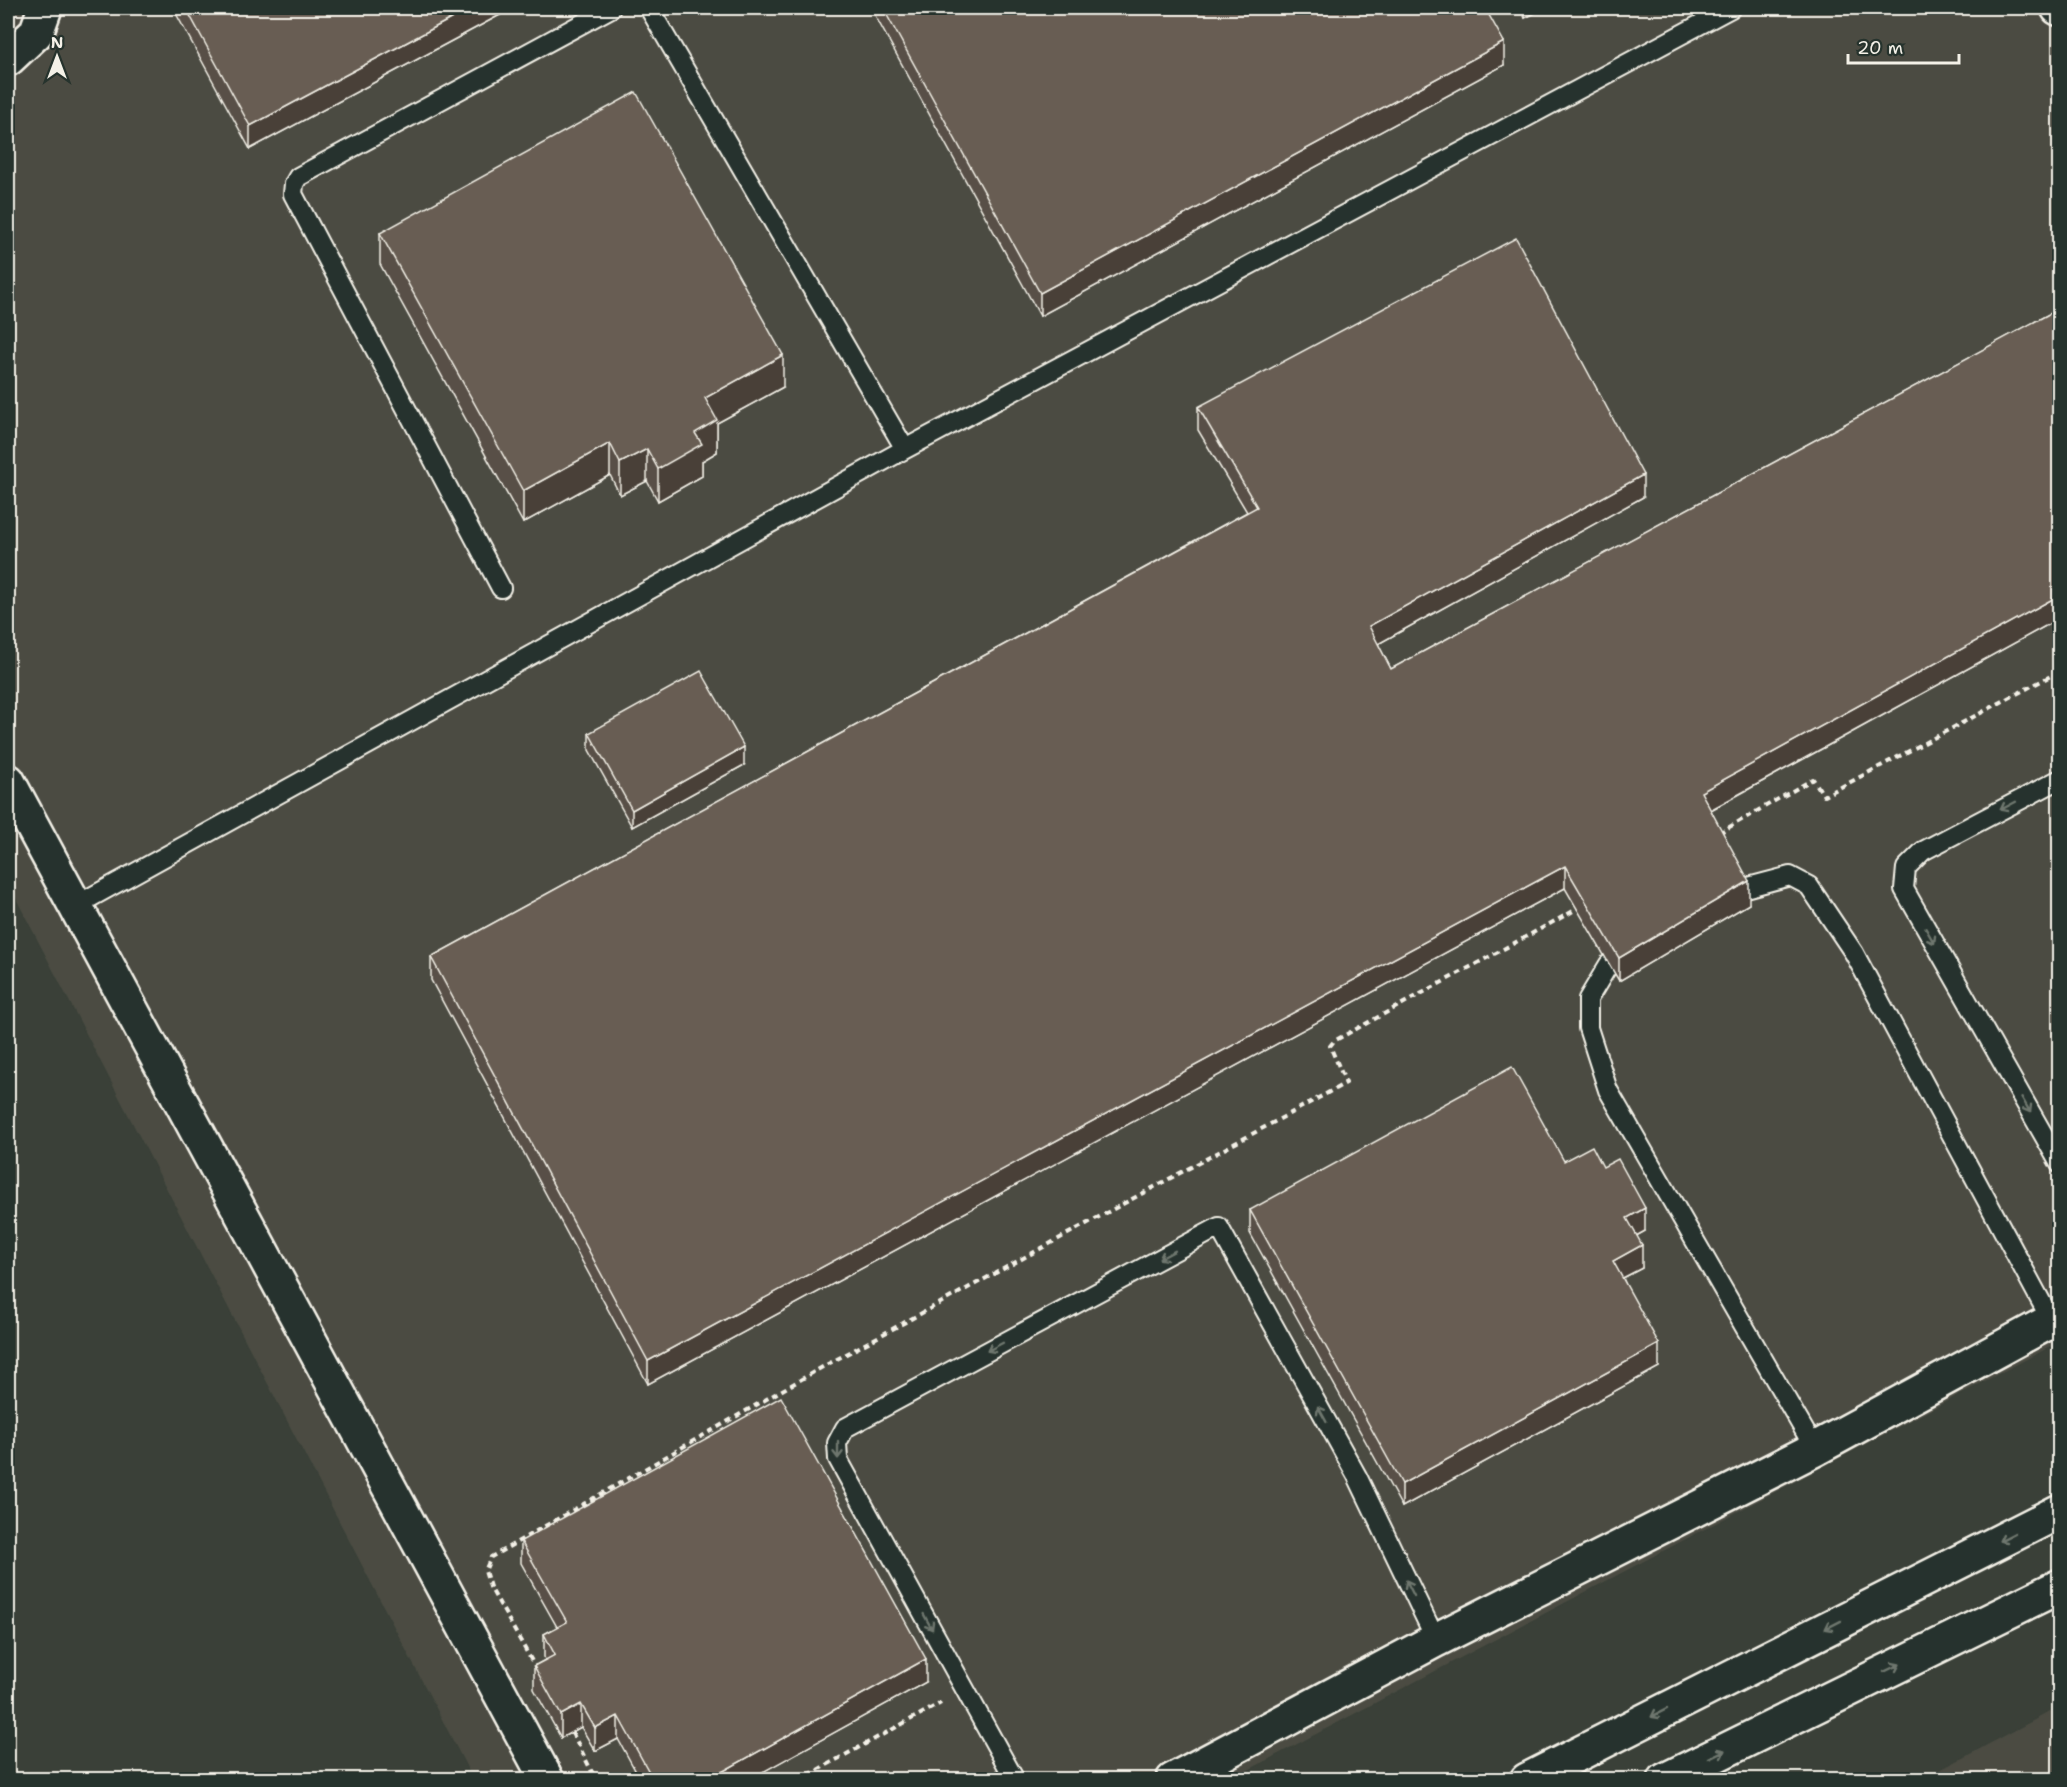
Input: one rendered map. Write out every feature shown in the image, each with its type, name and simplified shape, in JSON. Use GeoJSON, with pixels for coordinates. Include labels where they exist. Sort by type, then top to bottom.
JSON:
{"type":"FeatureCollection","features":[{"type":"Feature","properties":{"kind":"main road"},"geometry":{"type":"LineString","coordinates":[[8,59],[36,33],[45,8]]}},
{"type":"Feature","properties":{"kind":"main road"},"geometry":{"type":"LineString","coordinates":[[8,781],[547,1779]]}},
{"type":"Feature","properties":{"kind":"main road"},"geometry":{"type":"LineString","coordinates":[[1173,1779],[1436,1640],[1815,1449],[2055,1318]]}},
{"type":"Feature","properties":{"kind":"main road"},"geometry":{"type":"LineString","coordinates":[[1527,1779],[2060,1511]]}},
{"type":"Feature","properties":{"kind":"main road"},"geometry":{"type":"LineString","coordinates":[[1665,1779],[2060,1586]]}},
{"type":"Feature","properties":{"kind":"lane"},"geometry":{"type":"LineString","coordinates":[[501,588],[293,194],[294,184],[298,177],[611,8]]}},
{"type":"Feature","properties":{"kind":"lane"},"geometry":{"type":"LineString","coordinates":[[649,8],[905,449]]}},
{"type":"Feature","properties":{"kind":"lane"},"geometry":{"type":"LineString","coordinates":[[75,906],[905,449],[1731,8]]}},
{"type":"Feature","properties":{"kind":"lane"},"geometry":{"type":"LineString","coordinates":[[2060,779],[1923,850],[1906,868],[1904,889],[2060,1164]]}},
{"type":"Feature","properties":{"kind":"lane"},"geometry":{"type":"LineString","coordinates":[[1741,889],[1790,876],[1809,886],[1854,953],[2055,1318]]}},
{"type":"Feature","properties":{"kind":"lane"},"geometry":{"type":"LineString","coordinates":[[1609,964],[1588,999],[1588,1028],[1608,1090],[1815,1449]]}},
{"type":"Feature","properties":{"kind":"lane"},"geometry":{"type":"LineString","coordinates":[[1015,1779],[838,1459],[837,1443],[845,1428],[1219,1227],[1357,1476],[1436,1640]]}},
{"type":"Feature","properties":{"kind":"path"},"geometry":{"type":"LineString","coordinates":[[1713,836],[1813,779],[1824,796],[2060,671]]}},
{"type":"Feature","properties":{"kind":"path"},"geometry":{"type":"LineString","coordinates":[[539,1673],[490,1587],[485,1571],[490,1557],[826,1365],[1346,1083],[1330,1046],[1334,1041],[1577,909]]}},
{"type":"Feature","properties":{"kind":"path"},"geometry":{"type":"LineString","coordinates":[[799,1779],[965,1690]]}},
{"type":"Feature","properties":{"kind":"path"},"geometry":{"type":"LineString","coordinates":[[572,1732],[596,1779]]}},
{"type":"Feature","properties":{"kind":"shaded area"},"geometry":{"type":"Polygon","coordinates":[[[8,8],[2059,8],[2059,1342],[1231,1779],[473,1779],[8,883],[8,8]]]}},
{"type":"Feature","properties":{"kind":"shaded area"},"geometry":{"type":"Polygon","coordinates":[[[2059,1707],[2059,1779],[1923,1779],[2059,1707]]]}},
{"type":"Feature","properties":{"kind":"building"},"geometry":{"type":"Polygon","coordinates":[[[186,8],[471,8],[250,126],[186,8]]]}},
{"type":"Feature","properties":{"kind":"building"},"geometry":{"type":"Polygon","coordinates":[[[883,8],[1485,8],[1504,42],[1040,293],[883,8]]]}},
{"type":"Feature","properties":{"kind":"building"},"geometry":{"type":"Polygon","coordinates":[[[636,92],[783,355],[705,398],[717,420],[695,433],[702,444],[658,469],[647,449],[620,463],[610,443],[523,491],[380,233],[636,92]]]}},
{"type":"Feature","properties":{"kind":"building"},"geometry":{"type":"Polygon","coordinates":[[[1516,238],[1643,475],[1369,626],[1391,669],[2060,308],[2060,595],[1701,792],[1749,881],[1619,958],[1565,866],[648,1361],[431,957],[1257,507],[1198,407],[1516,238]]]}},
{"type":"Feature","properties":{"kind":"building"},"geometry":{"type":"Polygon","coordinates":[[[701,671],[744,747],[632,810],[589,733],[701,671]]]}},
{"type":"Feature","properties":{"kind":"building"},"geometry":{"type":"Polygon","coordinates":[[[1512,1067],[1564,1161],[1592,1146],[1603,1167],[1618,1159],[1645,1208],[1627,1218],[1642,1245],[1613,1261],[1659,1344],[1402,1484],[1250,1210],[1512,1067]]]}},
{"type":"Feature","properties":{"kind":"building"},"geometry":{"type":"Polygon","coordinates":[[[781,1397],[926,1659],[709,1779],[653,1779],[618,1716],[595,1728],[581,1704],[561,1715],[534,1666],[555,1655],[544,1634],[567,1622],[521,1541],[781,1397]]]}}]}
